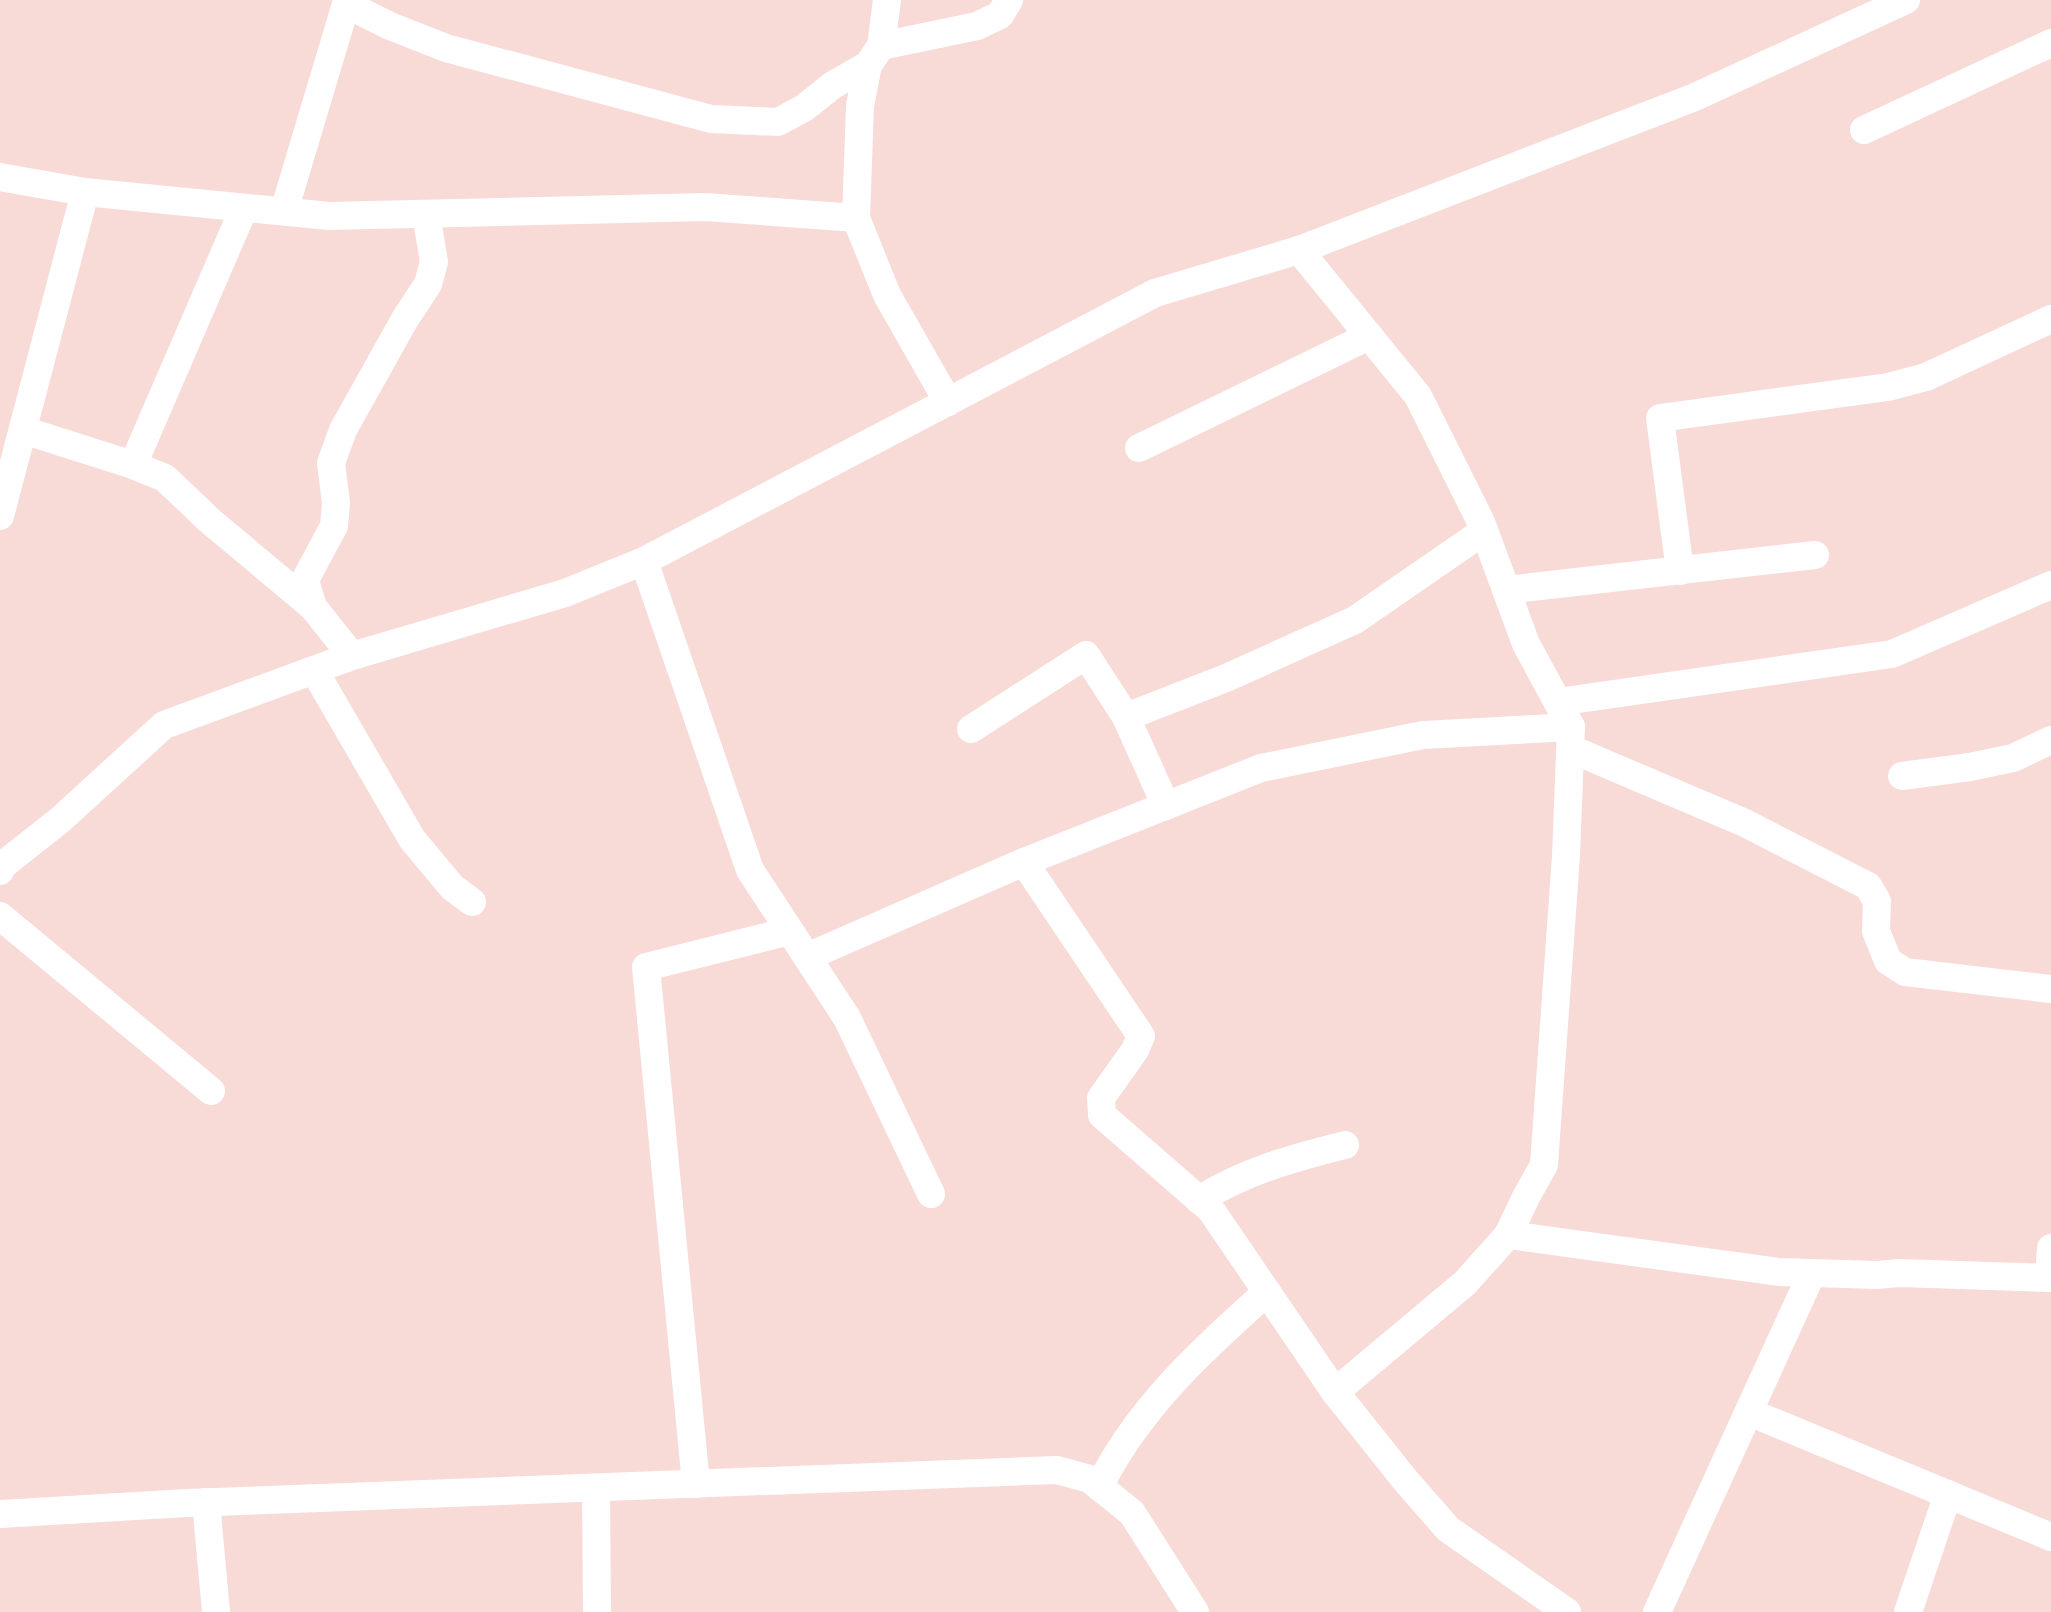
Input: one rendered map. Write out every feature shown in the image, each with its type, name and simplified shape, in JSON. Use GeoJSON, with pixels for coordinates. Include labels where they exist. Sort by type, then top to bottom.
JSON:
{"type":"FeatureCollection","features":[{"type":"Feature","properties":{"kind":"street"},"geometry":{"type":"LineString","coordinates":[[887,0],[860,106],[856,218],[887,295],[948,402]]}},
{"type":"Feature","properties":{"kind":"street"},"geometry":{"type":"LineString","coordinates":[[284,211],[346,4],[390,26],[446,48],[711,119],[778,122],[804,108],[874,55],[977,26],[1000,15],[1009,0]]}},
{"type":"Feature","properties":{"kind":"street"},"geometry":{"type":"LineString","coordinates":[[0,871],[3,865],[60,820],[164,725],[352,656],[565,593],[644,561],[1155,293],[1299,250],[1695,97],[1902,1]]}},
{"type":"Feature","properties":{"kind":"street"},"geometry":{"type":"LineString","coordinates":[[1864,130],[2051,43]]}},
{"type":"Feature","properties":{"kind":"street"},"geometry":{"type":"LineString","coordinates":[[0,177],[85,192],[329,216],[706,207],[856,218]]}},
{"type":"Feature","properties":{"kind":"street"},"geometry":{"type":"LineString","coordinates":[[0,516],[85,192]]}},
{"type":"Feature","properties":{"kind":"street"},"geometry":{"type":"LineString","coordinates":[[133,465],[244,208]]}},
{"type":"Feature","properties":{"kind":"street"},"geometry":{"type":"LineString","coordinates":[[313,607],[305,580],[334,526],[336,503],[331,463],[343,430],[428,284],[434,262],[426,214]]}},
{"type":"Feature","properties":{"kind":"street"},"geometry":{"type":"LineString","coordinates":[[1299,250],[1418,396],[1484,531],[1526,644],[1558,702],[1571,738],[1565,872],[1544,1165],[1508,1235],[1465,1283],[1335,1392]]}},
{"type":"Feature","properties":{"kind":"street"},"geometry":{"type":"LineString","coordinates":[[1680,571],[1660,418],[1888,387],[1926,377],[2051,319]]}},
{"type":"Feature","properties":{"kind":"street"},"geometry":{"type":"LineString","coordinates":[[1139,448],[1369,336]]}},
{"type":"Feature","properties":{"kind":"street"},"geometry":{"type":"LineString","coordinates":[[23,430],[165,478],[209,520],[313,607],[352,656]]}},
{"type":"Feature","properties":{"kind":"street"},"geometry":{"type":"LineString","coordinates":[[1126,717],[1226,678],[1355,620],[1484,531]]}},
{"type":"Feature","properties":{"kind":"street"},"geometry":{"type":"LineString","coordinates":[[1506,590],[1815,555]]}},
{"type":"Feature","properties":{"kind":"street"},"geometry":{"type":"LineString","coordinates":[[644,561],[750,870],[847,1018],[931,1194]]}},
{"type":"Feature","properties":{"kind":"street"},"geometry":{"type":"LineString","coordinates":[[1558,702],[1892,654],[2051,585]]}},
{"type":"Feature","properties":{"kind":"street"},"geometry":{"type":"LineString","coordinates":[[971,729],[1086,655],[1126,717],[1166,806]]}},
{"type":"Feature","properties":{"kind":"street"},"geometry":{"type":"LineString","coordinates":[[314,670],[412,839],[452,887],[472,902]]}},
{"type":"Feature","properties":{"kind":"street"},"geometry":{"type":"LineString","coordinates":[[807,957],[1024,862],[1261,768],[1423,735],[1571,738],[1868,886],[1877,901],[1876,931],[1888,961],[1905,972],[2051,989]]}},
{"type":"Feature","properties":{"kind":"street"},"geometry":{"type":"LineString","coordinates":[[1902,776],[2013,758],[2051,740]]}},
{"type":"Feature","properties":{"kind":"street"},"geometry":{"type":"LineString","coordinates":[[1024,862],[1141,1036],[1135,1050],[1101,1098],[1102,1115],[1211,1210],[1335,1392],[1448,1529],[1567,1612]]}},
{"type":"Feature","properties":{"kind":"street"},"geometry":{"type":"LineString","coordinates":[[0,916],[211,1091]]}},
{"type":"Feature","properties":{"kind":"street"},"geometry":{"type":"LineString","coordinates":[[696,1484],[646,967],[790,931]]}},
{"type":"Feature","properties":{"kind":"street"},"geometry":{"type":"LineString","coordinates":[[1199,1200],[1225,1183],[1277,1162],[1345,1145]]}},
{"type":"Feature","properties":{"kind":"street"},"geometry":{"type":"LineString","coordinates":[[1508,1235],[1779,1272],[1877,1275],[2050,1278],[2051,1248]]}},
{"type":"Feature","properties":{"kind":"street"},"geometry":{"type":"LineString","coordinates":[[1657,1612],[1812,1273]]}},
{"type":"Feature","properties":{"kind":"street"},"geometry":{"type":"LineString","coordinates":[[1099,1487],[1113,1458],[1140,1420],[1202,1349],[1267,1292]]}},
{"type":"Feature","properties":{"kind":"street"},"geometry":{"type":"LineString","coordinates":[[1749,1412],[2051,1537]]}},
{"type":"Feature","properties":{"kind":"street"},"geometry":{"type":"LineString","coordinates":[[0,1514],[206,1502],[1057,1470],[1090,1479],[1132,1513],[1195,1612]]}},
{"type":"Feature","properties":{"kind":"street"},"geometry":{"type":"LineString","coordinates":[[596,1488],[597,1612]]}},
{"type":"Feature","properties":{"kind":"street"},"geometry":{"type":"LineString","coordinates":[[1908,1612],[1948,1494]]}},
{"type":"Feature","properties":{"kind":"street"},"geometry":{"type":"LineString","coordinates":[[206,1502],[216,1612]]}}]}
